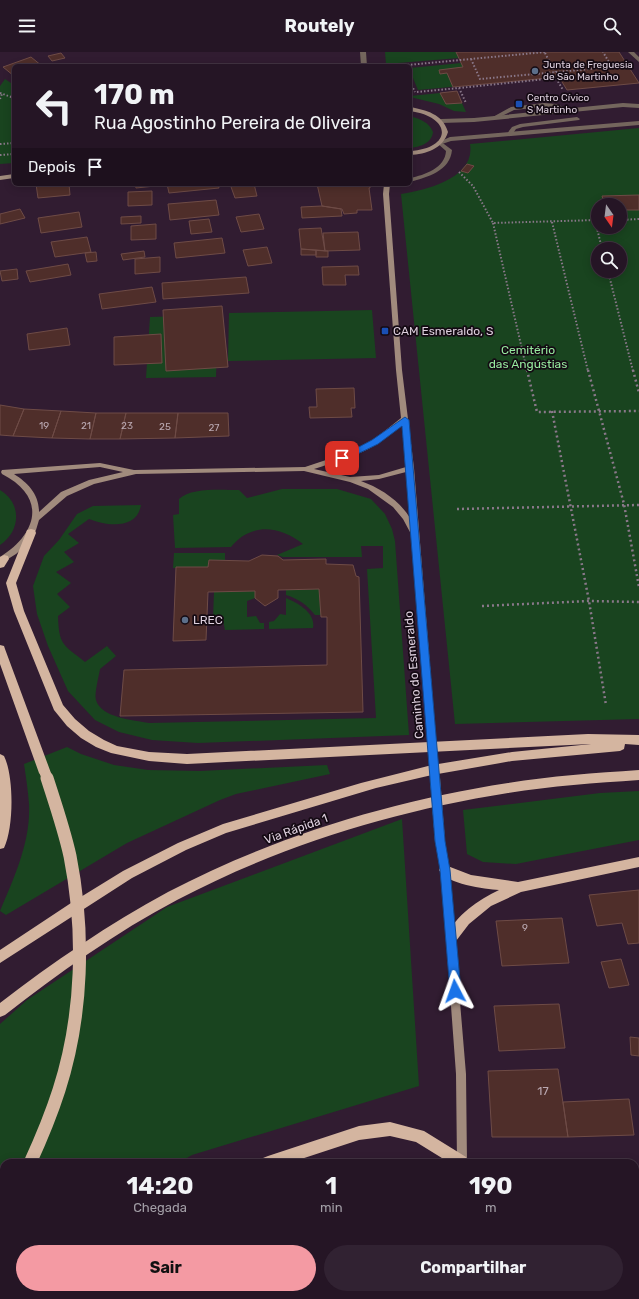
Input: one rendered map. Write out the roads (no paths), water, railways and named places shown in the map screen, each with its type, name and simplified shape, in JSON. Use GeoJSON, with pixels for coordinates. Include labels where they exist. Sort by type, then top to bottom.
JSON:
{"type":"FeatureCollection","features":[{"type":"Feature","properties":{"kind":"highway"},"geometry":{"type":"LineString","coordinates":[[31,533],[11,583],[19,611],[58,707],[80,732],[96,742],[113,749],[131,755],[188,759],[505,742],[588,739],[639,740]]}},
{"type":"Feature","properties":{"kind":"highway"},"geometry":{"type":"LineString","coordinates":[[0,649],[45,773],[70,856],[79,918],[80,976],[77,1015],[58,1096],[42,1138],[32,1159]]}},
{"type":"Feature","properties":{"kind":"highway","name":"Via Rápida 1"},"geometry":{"type":"LineString","coordinates":[[0,957],[106,887],[140,867],[200,838],[227,827],[339,793],[406,775],[542,753],[639,745]]}},
{"type":"Feature","properties":{"kind":"highway"},"geometry":{"type":"LineString","coordinates":[[0,759],[5,790],[4,814],[0,844]]}},
{"type":"Feature","properties":{"kind":"highway","name":"Via Rápida 1"},"geometry":{"type":"LineString","coordinates":[[0,1011],[29,988],[98,941],[163,901],[217,875],[325,832],[380,815],[443,800],[515,787],[572,780],[639,775]]}},
{"type":"Feature","properties":{"kind":"highway"},"geometry":{"type":"LineString","coordinates":[[452,937],[465,920],[486,902],[519,887],[639,862]]}},
{"type":"Feature","properties":{"kind":"highway"},"geometry":{"type":"LineString","coordinates":[[445,870],[455,877],[482,883],[519,887]]}},
{"type":"Feature","properties":{"kind":"highway"},"geometry":{"type":"LineString","coordinates":[[280,1159],[359,1133],[390,1129],[419,1136],[456,1159]]}},
{"type":"Feature","properties":{"kind":"main road"},"geometry":{"type":"LineString","coordinates":[[412,110],[429,114],[441,121],[445,132],[441,142],[428,150],[412,153]]}},
{"type":"Feature","properties":{"kind":"main road"},"geometry":{"type":"LineString","coordinates":[[0,178],[12,176]]}},
{"type":"Feature","properties":{"kind":"main road","name":"Caminho do Esmeraldo"},"geometry":{"type":"LineString","coordinates":[[388,186],[386,194],[399,370],[416,536],[440,841],[445,870],[452,937],[461,1074],[462,1159]]}},
{"type":"Feature","properties":{"kind":"main road"},"geometry":{"type":"LineString","coordinates":[[304,469],[342,458],[358,451],[375,442],[405,420]]}},
{"type":"Feature","properties":{"kind":"main road"},"geometry":{"type":"LineString","coordinates":[[3,471],[100,465],[136,472]]}},
{"type":"Feature","properties":{"kind":"main road"},"geometry":{"type":"LineString","coordinates":[[351,480],[379,477],[410,468]]}},
{"type":"Feature","properties":{"kind":"main road"},"geometry":{"type":"LineString","coordinates":[[37,518],[64,494],[92,482],[136,472],[304,469],[351,480],[371,487],[396,505],[406,518],[416,536]]}},
{"type":"Feature","properties":{"kind":"main road"},"geometry":{"type":"LineString","coordinates":[[1,561],[20,547],[31,533],[37,518],[36,502],[28,488],[14,476],[3,471]]}},
{"type":"Feature","properties":{"kind":"street"},"geometry":{"type":"LineString","coordinates":[[363,52],[364,64]]}},
{"type":"Feature","properties":{"kind":"street"},"geometry":{"type":"LineString","coordinates":[[630,52],[639,60]]}},
{"type":"Feature","properties":{"kind":"street"},"geometry":{"type":"LineString","coordinates":[[494,118],[514,108],[544,105],[554,105],[571,111]]}},
{"type":"Feature","properties":{"kind":"street"},"geometry":{"type":"LineString","coordinates":[[441,121],[494,118],[623,105],[639,106]]}},
{"type":"Feature","properties":{"kind":"street"},"geometry":{"type":"LineString","coordinates":[[509,135],[514,128],[522,125],[577,119]]}},
{"type":"Feature","properties":{"kind":"street"},"geometry":{"type":"LineString","coordinates":[[412,179],[427,175],[443,164],[447,159],[449,150],[441,142],[450,139],[638,123]]}},
{"type":"Feature","properties":{"kind":"place","name":"Junta de Freguesia de São Martinho"},"geometry":{"type":"Point","coordinates":[535,71]}},
{"type":"Feature","properties":{"kind":"place","name":"Centro Cívico S Martinho"},"geometry":{"type":"Point","coordinates":[519,104]}},
{"type":"Feature","properties":{"kind":"place","name":"CAM Esmeraldo, S"},"geometry":{"type":"Point","coordinates":[385,331]}},
{"type":"Feature","properties":{"kind":"place","name":"LREC"},"geometry":{"type":"Point","coordinates":[185,620]}},
{"type":"Feature","properties":{"kind":"park label","name":"Cemitério das Angústias"},"geometry":{"type":"Point","coordinates":[528,357]}}]}
